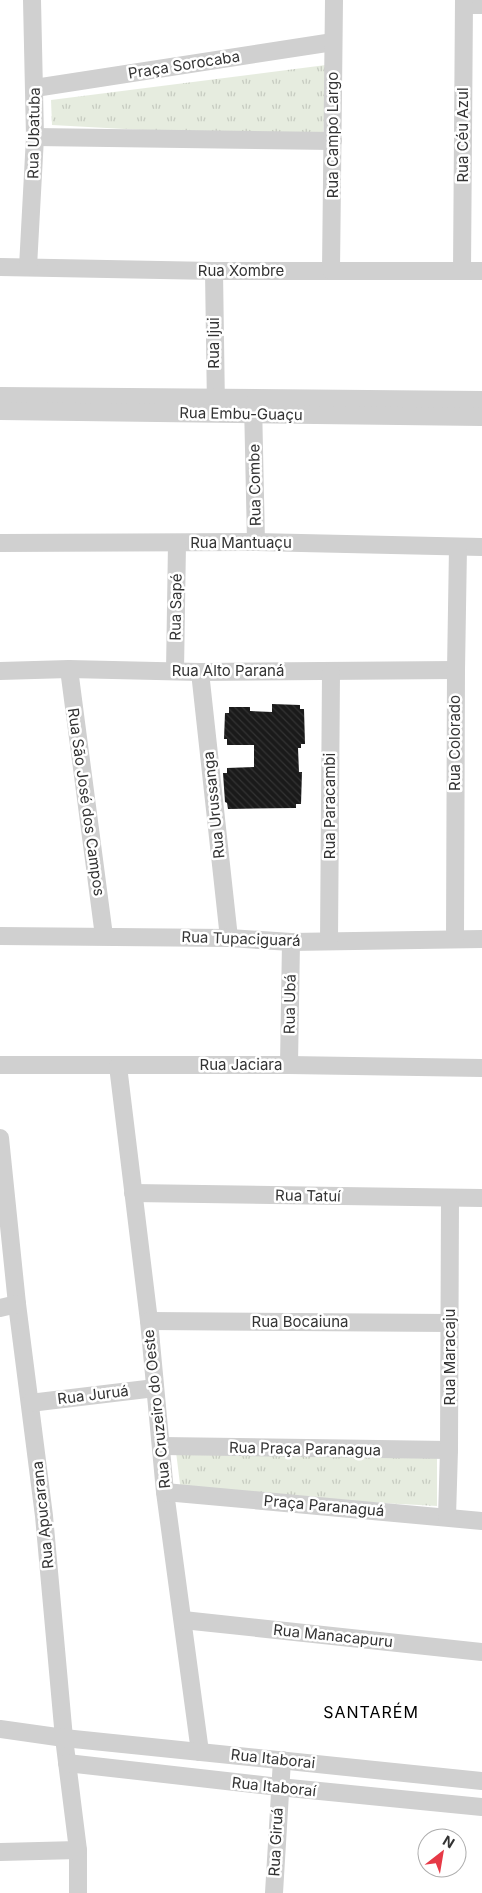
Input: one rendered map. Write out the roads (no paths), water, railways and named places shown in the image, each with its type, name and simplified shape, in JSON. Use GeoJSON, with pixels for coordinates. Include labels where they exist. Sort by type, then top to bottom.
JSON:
{"type":"FeatureCollection","features":[{"type":"Feature","properties":{"kind":"street","name":"Rua Ubatuba"},"geometry":{"type":"LineString","coordinates":[[28,267],[35,137],[32,0]]}},
{"type":"Feature","properties":{"kind":"street","name":"Rua Campo Largo"},"geometry":{"type":"LineString","coordinates":[[331,270],[334,0]]}},
{"type":"Feature","properties":{"kind":"street"},"geometry":{"type":"LineString","coordinates":[[464,3],[482,5]]}},
{"type":"Feature","properties":{"kind":"street","name":"Rua Céu Azul"},"geometry":{"type":"LineString","coordinates":[[462,271],[464,3]]}},
{"type":"Feature","properties":{"kind":"street","name":"Praça Sorocaba"},"geometry":{"type":"LineString","coordinates":[[35,88],[333,42]]}},
{"type":"Feature","properties":{"kind":"street"},"geometry":{"type":"LineString","coordinates":[[35,137],[333,141]]}},
{"type":"Feature","properties":{"kind":"street","name":"Rua Xombre"},"geometry":{"type":"LineString","coordinates":[[0,267],[214,271],[482,271]]}},
{"type":"Feature","properties":{"kind":"street","name":"Rua Ijui"},"geometry":{"type":"LineString","coordinates":[[214,271],[216,406]]}},
{"type":"Feature","properties":{"kind":"street","name":"Rua Embu-Guaçu"},"geometry":{"type":"LineString","coordinates":[[0,396],[216,406]]}},
{"type":"Feature","properties":{"kind":"street","name":"Rua Embu-Guaçu"},"geometry":{"type":"LineString","coordinates":[[0,411],[482,400]]}},
{"type":"Feature","properties":{"kind":"street","name":"Rua Embu-Guaçu"},"geometry":{"type":"LineString","coordinates":[[254,406],[482,418]]}},
{"type":"Feature","properties":{"kind":"street","name":"Rua Combe"},"geometry":{"type":"LineString","coordinates":[[254,406],[256,542]]}},
{"type":"Feature","properties":{"kind":"street","name":"Rua Mantuaçu"},"geometry":{"type":"LineString","coordinates":[[0,543],[256,542],[482,547]]}},
{"type":"Feature","properties":{"kind":"street","name":"Rua Sapé"},"geometry":{"type":"LineString","coordinates":[[175,671],[177,543]]}},
{"type":"Feature","properties":{"kind":"street","name":"Rua Colorado"},"geometry":{"type":"LineString","coordinates":[[455,939],[458,547]]}},
{"type":"Feature","properties":{"kind":"street","name":"Rua Alto Paraná"},"geometry":{"type":"LineString","coordinates":[[0,671],[69,669],[200,672],[456,670]]}},
{"type":"Feature","properties":{"kind":"street","name":"Rua São José dos Campos"},"geometry":{"type":"LineString","coordinates":[[69,669],[104,936]]}},
{"type":"Feature","properties":{"kind":"street","name":"Rua Urussanga"},"geometry":{"type":"LineString","coordinates":[[200,672],[229,938]]}},
{"type":"Feature","properties":{"kind":"street","name":"Rua Paracambi"},"geometry":{"type":"LineString","coordinates":[[329,941],[331,672]]}},
{"type":"Feature","properties":{"kind":"street","name":"Rua Tupaciguará"},"geometry":{"type":"LineString","coordinates":[[0,936],[229,938],[291,942],[482,939]]}},
{"type":"Feature","properties":{"kind":"street","name":"Rua Ubá"},"geometry":{"type":"LineString","coordinates":[[289,1065],[291,942]]}},
{"type":"Feature","properties":{"kind":"street","name":"Rua Jaciara"},"geometry":{"type":"LineString","coordinates":[[0,1065],[289,1065],[482,1068]]}},
{"type":"Feature","properties":{"kind":"street","name":"Rua Cruzeiro do Oeste"},"geometry":{"type":"LineString","coordinates":[[118,1066],[149,1321],[165,1492],[200,1752]]}},
{"type":"Feature","properties":{"kind":"street","name":"Rua Apucarana"},"geometry":{"type":"LineString","coordinates":[[0,1138],[4,1216],[44,1516],[64,1738],[78,1850],[78,1893]]}},
{"type":"Feature","properties":{"kind":"street","name":"Rua Tatuí"},"geometry":{"type":"LineString","coordinates":[[134,1194],[482,1198]]}},
{"type":"Feature","properties":{"kind":"street","name":"Rua Maracaju"},"geometry":{"type":"LineString","coordinates":[[447,1517],[450,1198]]}},
{"type":"Feature","properties":{"kind":"street"},"geometry":{"type":"LineString","coordinates":[[0,1308],[17,1304]]}},
{"type":"Feature","properties":{"kind":"street","name":"Rua Bocaiuna"},"geometry":{"type":"LineString","coordinates":[[149,1321],[450,1323]]}},
{"type":"Feature","properties":{"kind":"street","name":"Rua Juruá"},"geometry":{"type":"LineString","coordinates":[[30,1403],[155,1388]]}},
{"type":"Feature","properties":{"kind":"street","name":"Rua Praça Paranagua"},"geometry":{"type":"LineString","coordinates":[[162,1446],[449,1450]]}},
{"type":"Feature","properties":{"kind":"street","name":"Praça Paranaguá"},"geometry":{"type":"LineString","coordinates":[[165,1492],[482,1521]]}},
{"type":"Feature","properties":{"kind":"street","name":"Rua Manacapuru"},"geometry":{"type":"LineString","coordinates":[[183,1620],[482,1652]]}},
{"type":"Feature","properties":{"kind":"street","name":"Rua Itaborai"},"geometry":{"type":"LineString","coordinates":[[0,1729],[64,1738],[482,1781]]}},
{"type":"Feature","properties":{"kind":"street","name":"Rua Giruá"},"geometry":{"type":"LineString","coordinates":[[274,1893],[282,1760]]}},
{"type":"Feature","properties":{"kind":"street","name":"Rua Itaboraí"},"geometry":{"type":"LineString","coordinates":[[67,1763],[279,1787],[482,1807]]}},
{"type":"Feature","properties":{"kind":"street"},"geometry":{"type":"LineString","coordinates":[[0,1852],[78,1850]]}},
{"type":"Feature","properties":{"kind":"district","name":"SANTARÉM"},"geometry":{"type":"Point","coordinates":[371,1712]}}]}
